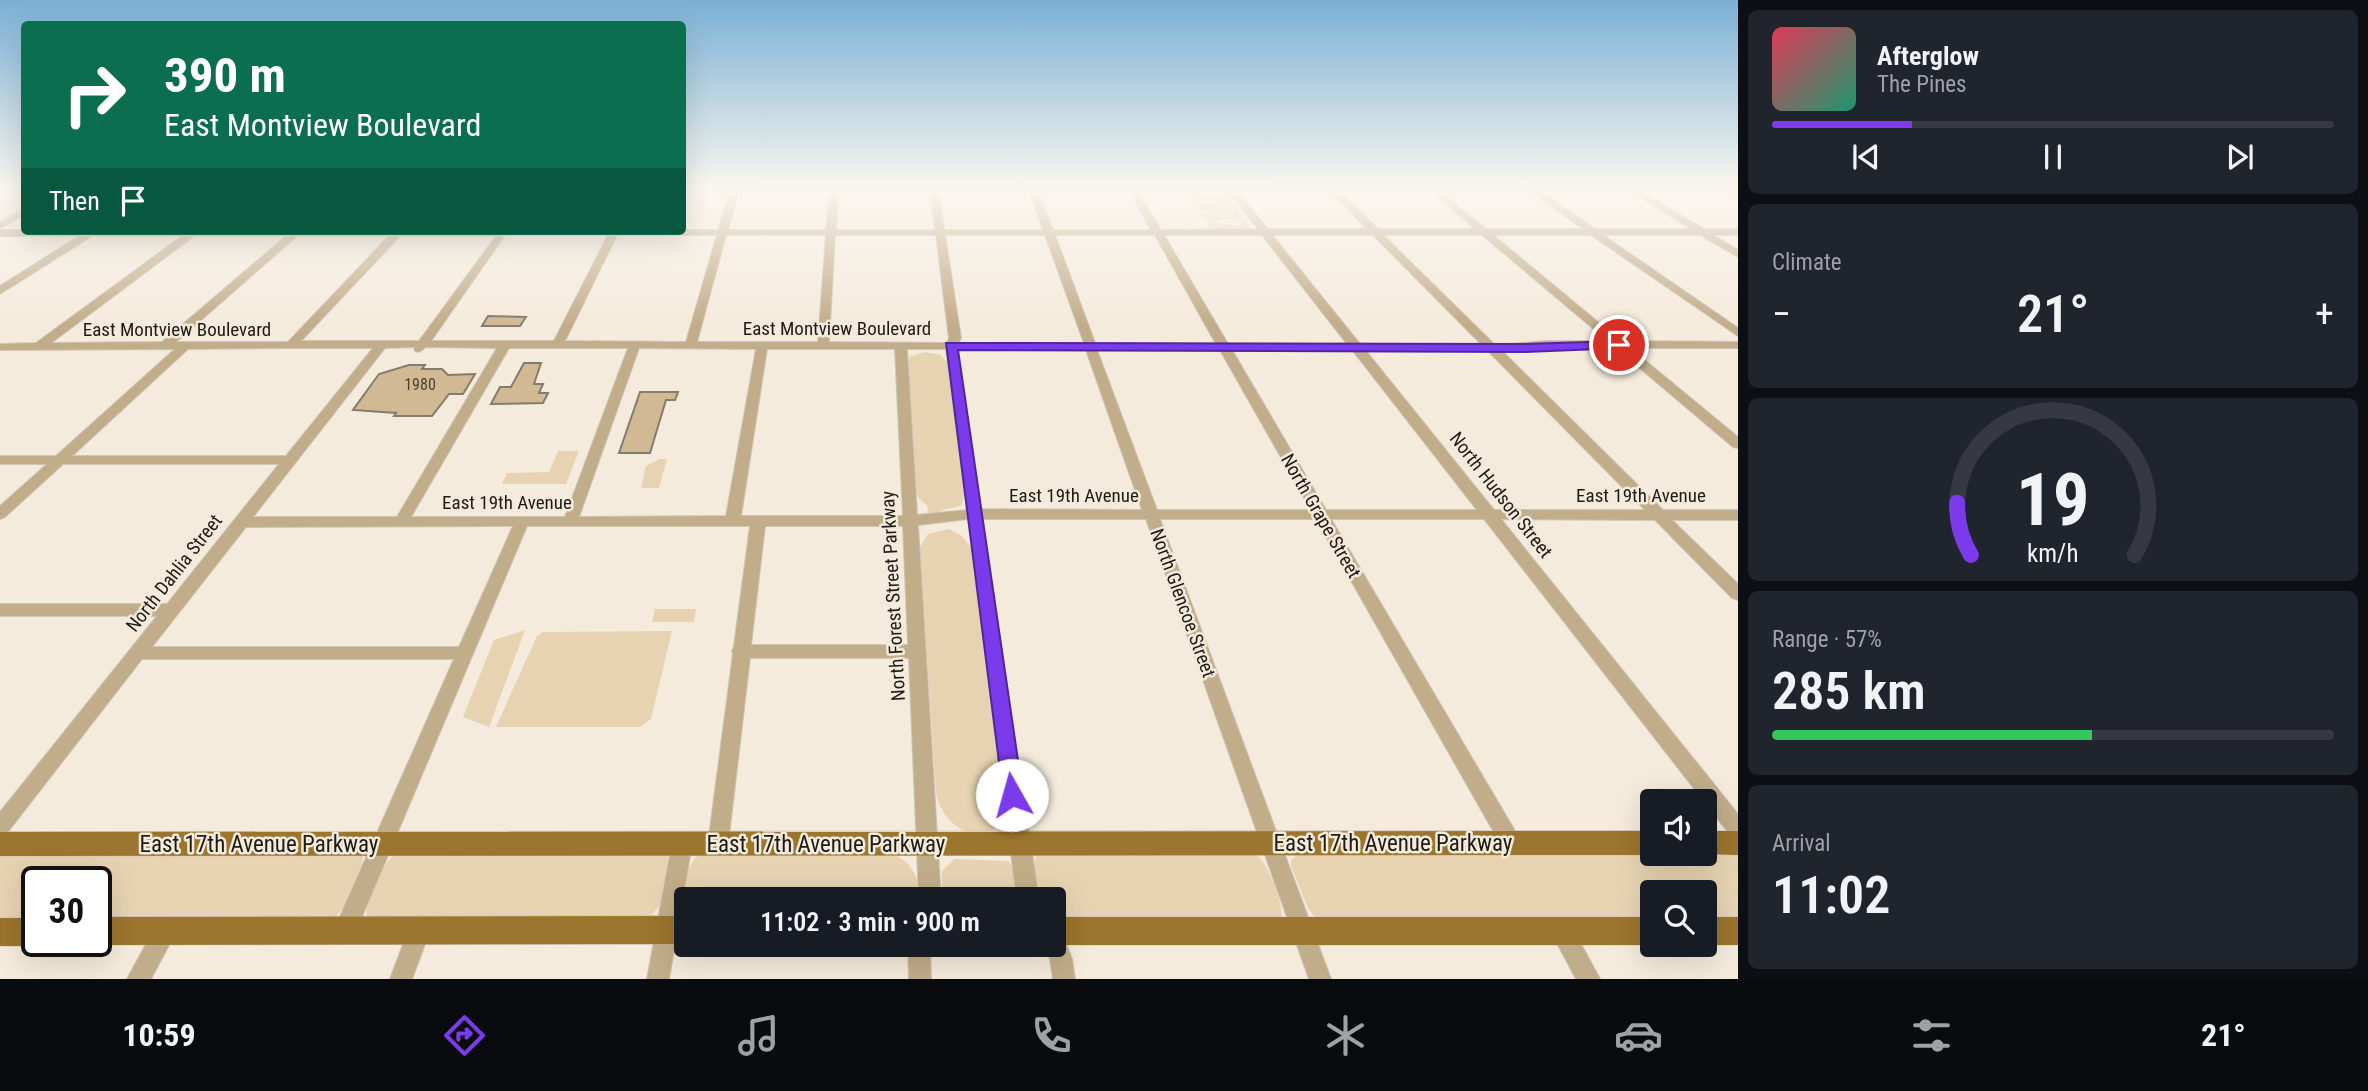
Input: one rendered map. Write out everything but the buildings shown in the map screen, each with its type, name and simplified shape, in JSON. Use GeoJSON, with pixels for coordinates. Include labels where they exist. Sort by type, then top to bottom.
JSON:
{"type":"FeatureCollection","features":[{"type":"Feature","properties":{"kind":"main road","name":"East 17th Avenue Parkway"},"geometry":{"type":"LineString","coordinates":[[0,844],[1640,843]]}},
{"type":"Feature","properties":{"kind":"main road"},"geometry":{"type":"LineString","coordinates":[[1717,843],[1738,843]]}},
{"type":"Feature","properties":{"kind":"main road"},"geometry":{"type":"LineString","coordinates":[[112,931],[674,930]]}},
{"type":"Feature","properties":{"kind":"main road"},"geometry":{"type":"LineString","coordinates":[[1066,931],[1640,931]]}},
{"type":"Feature","properties":{"kind":"main road"},"geometry":{"type":"LineString","coordinates":[[1717,931],[1738,931]]}},
{"type":"Feature","properties":{"kind":"main road"},"geometry":{"type":"LineString","coordinates":[[0,932],[21,932]]}},
{"type":"Feature","properties":{"kind":"street"},"geometry":{"type":"LineString","coordinates":[[690,346],[723,234]]}},
{"type":"Feature","properties":{"kind":"street"},"geometry":{"type":"LineString","coordinates":[[823,346],[832,234]]}},
{"type":"Feature","properties":{"kind":"street"},"geometry":{"type":"LineString","coordinates":[[941,234],[955,338],[951,346],[1026,887]]}},
{"type":"Feature","properties":{"kind":"street","name":"North Glencoe Street"},"geometry":{"type":"LineString","coordinates":[[1049,234],[1320,979]]}},
{"type":"Feature","properties":{"kind":"street","name":"North Grape Street"},"geometry":{"type":"LineString","coordinates":[[1158,234],[1511,843]]}},
{"type":"Feature","properties":{"kind":"street","name":"North Hudson Street"},"geometry":{"type":"LineString","coordinates":[[1266,234],[1738,829]]}},
{"type":"Feature","properties":{"kind":"street"},"geometry":{"type":"LineString","coordinates":[[1377,234],[1738,594]]}},
{"type":"Feature","properties":{"kind":"street"},"geometry":{"type":"LineString","coordinates":[[1486,234],[1738,444]]}},
{"type":"Feature","properties":{"kind":"street"},"geometry":{"type":"LineString","coordinates":[[1594,234],[1738,333]]}},
{"type":"Feature","properties":{"kind":"street"},"geometry":{"type":"LineString","coordinates":[[1705,234],[1738,254]]}},
{"type":"Feature","properties":{"kind":"street"},"geometry":{"type":"LineString","coordinates":[[0,291],[87,235]]}},
{"type":"Feature","properties":{"kind":"street"},"geometry":{"type":"LineString","coordinates":[[40,346],[189,235]]}},
{"type":"Feature","properties":{"kind":"street"},"geometry":{"type":"LineString","coordinates":[[165,346],[293,235]]}},
{"type":"Feature","properties":{"kind":"street"},"geometry":{"type":"LineString","coordinates":[[290,346],[395,235]]}},
{"type":"Feature","properties":{"kind":"street"},"geometry":{"type":"LineString","coordinates":[[421,347],[501,235]]}},
{"type":"Feature","properties":{"kind":"street"},"geometry":{"type":"LineString","coordinates":[[557,346],[612,235]]}},
{"type":"Feature","properties":{"kind":"street","name":"East Montview Boulevard"},"geometry":{"type":"LineString","coordinates":[[0,346],[1738,345]]}},
{"type":"Feature","properties":{"kind":"street"},"geometry":{"type":"LineString","coordinates":[[0,514],[185,346]]}},
{"type":"Feature","properties":{"kind":"street"},"geometry":{"type":"LineString","coordinates":[[401,522],[504,346]]}},
{"type":"Feature","properties":{"kind":"street"},"geometry":{"type":"LineString","coordinates":[[570,522],[634,346]]}},
{"type":"Feature","properties":{"kind":"street"},"geometry":{"type":"LineString","coordinates":[[733,521],[762,346]]}},
{"type":"Feature","properties":{"kind":"street","name":"North Forest Street Parkway"},"geometry":{"type":"LineString","coordinates":[[901,346],[929,887]]}},
{"type":"Feature","properties":{"kind":"street","name":"North Dahlia Street"},"geometry":{"type":"LineString","coordinates":[[0,827],[379,347]]}},
{"type":"Feature","properties":{"kind":"street"},"geometry":{"type":"LineString","coordinates":[[0,460],[290,460]]}},
{"type":"Feature","properties":{"kind":"street","name":"East 19th Avenue"},"geometry":{"type":"LineString","coordinates":[[242,522],[910,521],[974,514],[1738,514]]}},
{"type":"Feature","properties":{"kind":"street"},"geometry":{"type":"LineString","coordinates":[[718,844],[758,521]]}},
{"type":"Feature","properties":{"kind":"street"},"geometry":{"type":"LineString","coordinates":[[345,930],[522,522]]}},
{"type":"Feature","properties":{"kind":"street"},"geometry":{"type":"LineString","coordinates":[[0,610],[171,610]]}},
{"type":"Feature","properties":{"kind":"street"},"geometry":{"type":"LineString","coordinates":[[740,651],[917,652]]}},
{"type":"Feature","properties":{"kind":"street"},"geometry":{"type":"LineString","coordinates":[[138,653],[465,653]]}},
{"type":"Feature","properties":{"kind":"street"},"geometry":{"type":"LineString","coordinates":[[680,887],[682,844]]}},
{"type":"Feature","properties":{"kind":"street"},"geometry":{"type":"LineString","coordinates":[[138,979],[166,930]]}},
{"type":"Feature","properties":{"kind":"street"},"geometry":{"type":"LineString","coordinates":[[1561,930],[1589,979]]}},
{"type":"Feature","properties":{"kind":"street"},"geometry":{"type":"LineString","coordinates":[[401,979],[419,931]]}},
{"type":"Feature","properties":{"kind":"street"},"geometry":{"type":"LineString","coordinates":[[658,979],[674,938]]}},
{"type":"Feature","properties":{"kind":"street"},"geometry":{"type":"LineString","coordinates":[[919,957],[920,979]]}},
{"type":"Feature","properties":{"kind":"street"},"geometry":{"type":"LineString","coordinates":[[1060,957],[1064,979]]}},
{"type":"Feature","properties":{"kind":"shaded area"},"geometry":{"type":"Polygon","coordinates":[[[925,352],[941,355],[948,364],[965,493],[961,506],[942,510],[927,520],[928,507],[916,495],[908,362],[911,356],[925,352]]]}},
{"type":"Feature","properties":{"kind":"shaded area"},"geometry":{"type":"Polygon","coordinates":[[[558,451],[579,451],[566,484],[502,484],[507,473],[549,472],[558,451]]]}},
{"type":"Feature","properties":{"kind":"shaded area"},"geometry":{"type":"Polygon","coordinates":[[[660,459],[667,459],[659,488],[641,488],[646,466],[660,459]]]}},
{"type":"Feature","properties":{"kind":"shaded area"},"geometry":{"type":"Polygon","coordinates":[[[949,529],[962,536],[973,550],[1006,809],[998,827],[978,834],[959,828],[951,821],[944,813],[936,793],[920,547],[928,534],[949,529]]]}},
{"type":"Feature","properties":{"kind":"shaded area"},"geometry":{"type":"Polygon","coordinates":[[[655,609],[696,609],[694,622],[652,622],[655,609]]]}},
{"type":"Feature","properties":{"kind":"shaded area"},"geometry":{"type":"Polygon","coordinates":[[[525,630],[489,727],[463,717],[494,640],[525,630]]]}},
{"type":"Feature","properties":{"kind":"shaded area"},"geometry":{"type":"Polygon","coordinates":[[[672,631],[651,719],[640,727],[496,727],[537,636],[543,632],[672,631]]]}},
{"type":"Feature","properties":{"kind":"shaded area"},"geometry":{"type":"Polygon","coordinates":[[[1300,853],[1640,854],[1640,866],[1717,866],[1717,854],[1738,854],[1738,921],[1717,921],[1717,880],[1640,880],[1640,921],[1316,919],[1307,906],[1291,860],[1300,853]]]}},
{"type":"Feature","properties":{"kind":"shaded area"},"geometry":{"type":"Polygon","coordinates":[[[1255,854],[1274,884],[1281,919],[1066,919],[1066,887],[1036,887],[1033,866],[1037,855],[1255,854]]]}},
{"type":"Feature","properties":{"kind":"shaded area"},"geometry":{"type":"Polygon","coordinates":[[[395,855],[667,855],[668,860],[660,905],[648,919],[368,919],[368,904],[374,884],[395,855]]]}},
{"type":"Feature","properties":{"kind":"shaded area"},"geometry":{"type":"Polygon","coordinates":[[[699,855],[895,855],[906,862],[914,872],[918,887],[685,887],[694,860],[699,855]]]}},
{"type":"Feature","properties":{"kind":"shaded area"},"geometry":{"type":"Polygon","coordinates":[[[0,856],[363,857],[343,908],[334,919],[112,923],[112,866],[21,866],[21,923],[0,923],[0,856]]]}},
{"type":"Feature","properties":{"kind":"shaded area"},"geometry":{"type":"Polygon","coordinates":[[[954,859],[1008,861],[1014,869],[1016,887],[942,887],[942,871],[954,859]]]}},
{"type":"Feature","properties":{"kind":"route"},"geometry":{"type":"LineString","coordinates":[[1012,795],[951,346],[1422,345],[1525,348],[1619,345]]}}]}
